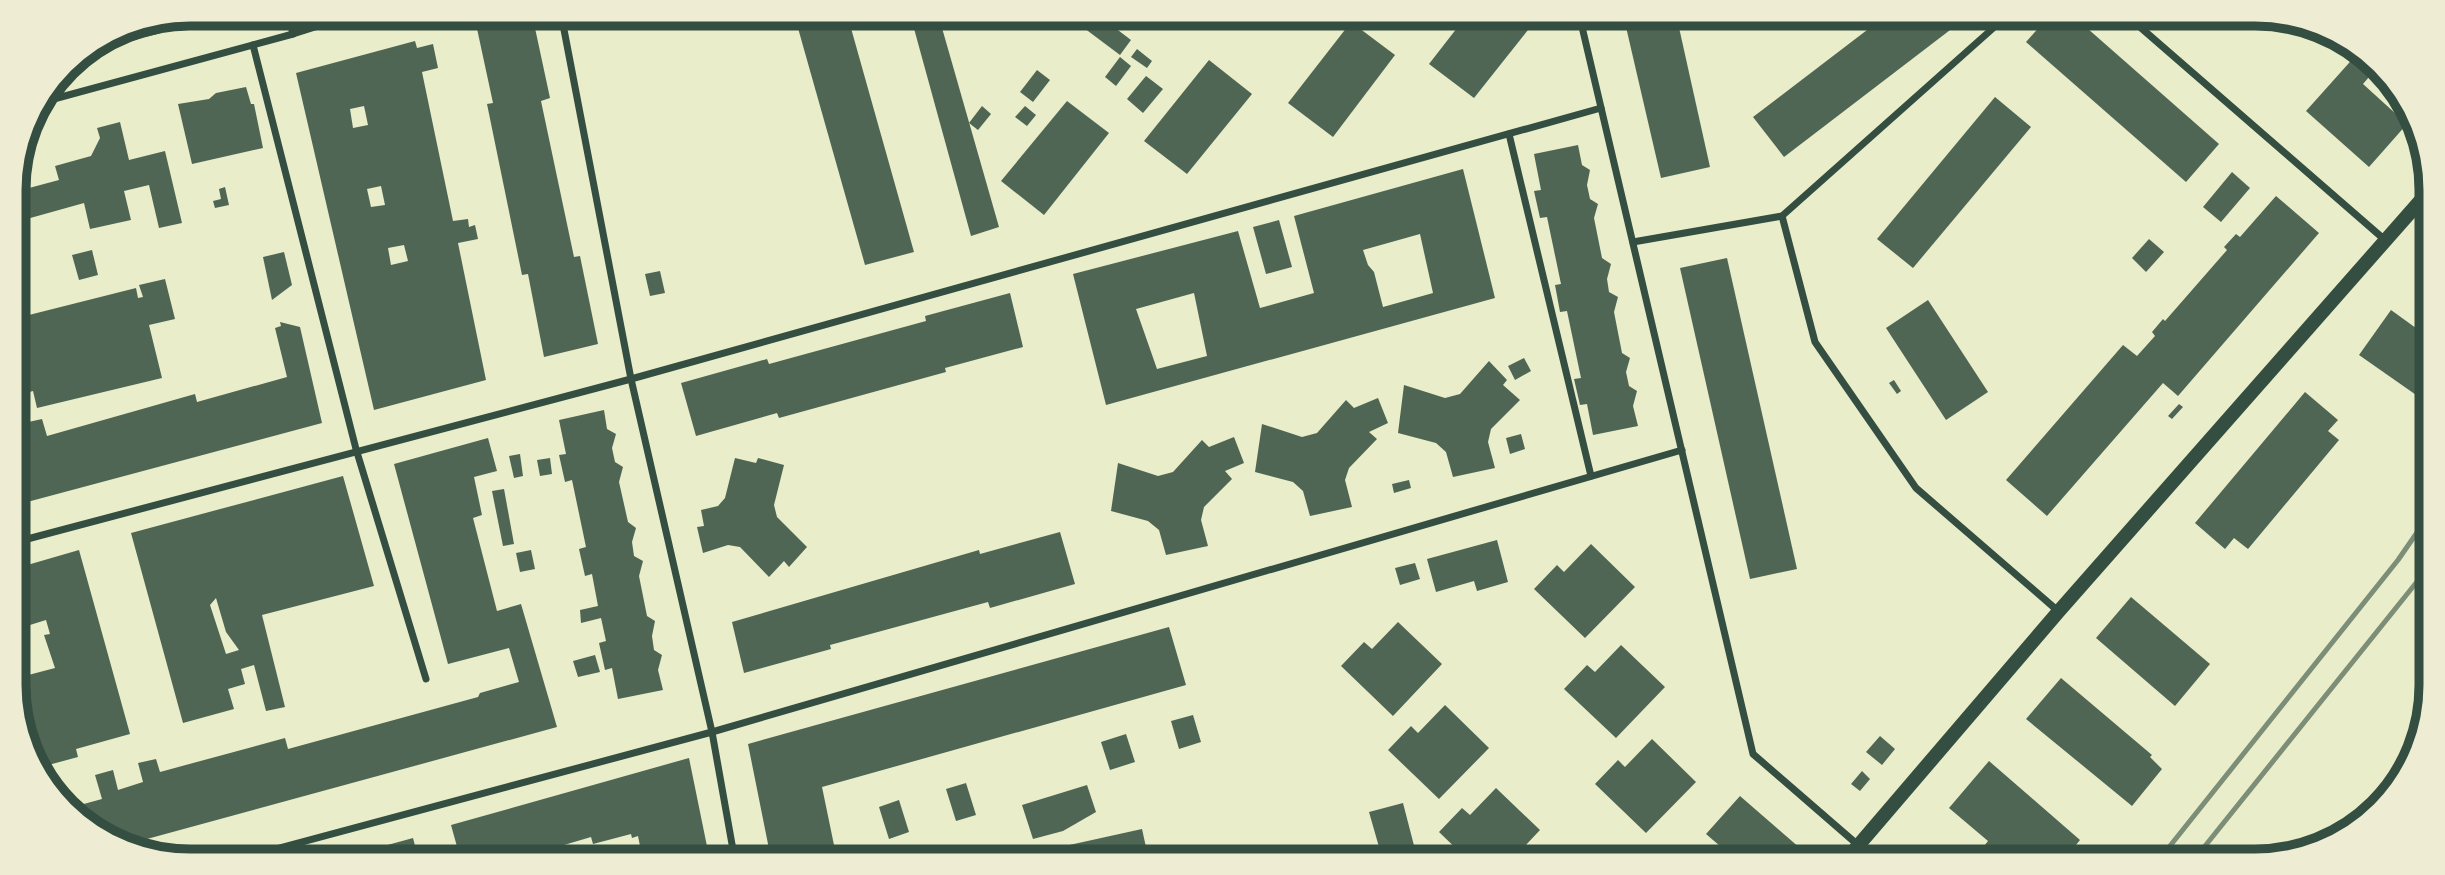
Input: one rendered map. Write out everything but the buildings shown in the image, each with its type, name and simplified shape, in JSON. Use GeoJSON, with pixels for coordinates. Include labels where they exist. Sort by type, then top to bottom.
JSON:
{"type":"FeatureCollection","features":[{"type":"Feature","properties":{"kind":"main road"},"geometry":{"type":"LineString","coordinates":[[1856,848],[2059,611],[2419,202]]}},
{"type":"Feature","properties":{"kind":"street"},"geometry":{"type":"LineString","coordinates":[[291,26],[293,34]]}},
{"type":"Feature","properties":{"kind":"street"},"geometry":{"type":"LineString","coordinates":[[54,99],[318,26]]}},
{"type":"Feature","properties":{"kind":"street"},"geometry":{"type":"LineString","coordinates":[[563,26],[631,379],[712,732],[733,849]]}},
{"type":"Feature","properties":{"kind":"street"},"geometry":{"type":"LineString","coordinates":[[1582,26],[1754,754],[1859,845]]}},
{"type":"Feature","properties":{"kind":"street"},"geometry":{"type":"LineString","coordinates":[[1633,242],[1782,216],[1996,26]]}},
{"type":"Feature","properties":{"kind":"street"},"geometry":{"type":"LineString","coordinates":[[2138,26],[2385,240]]}},
{"type":"Feature","properties":{"kind":"street"},"geometry":{"type":"LineString","coordinates":[[253,45],[356,450],[426,679]]}},
{"type":"Feature","properties":{"kind":"street"},"geometry":{"type":"LineString","coordinates":[[26,539],[631,379],[1601,108]]}},
{"type":"Feature","properties":{"kind":"street"},"geometry":{"type":"LineString","coordinates":[[1509,134],[1591,476]]}},
{"type":"Feature","properties":{"kind":"street"},"geometry":{"type":"LineString","coordinates":[[1782,216],[1815,341],[1916,488],[2059,611]]}},
{"type":"Feature","properties":{"kind":"street"},"geometry":{"type":"LineString","coordinates":[[276,849],[712,732],[1682,450]]}},
{"type":"Feature","properties":{"kind":"railway"},"geometry":{"type":"LineString","coordinates":[[2168,848],[2398,560],[2419,530]]}},
{"type":"Feature","properties":{"kind":"railway"},"geometry":{"type":"LineString","coordinates":[[2203,848],[2419,579]]}}]}
